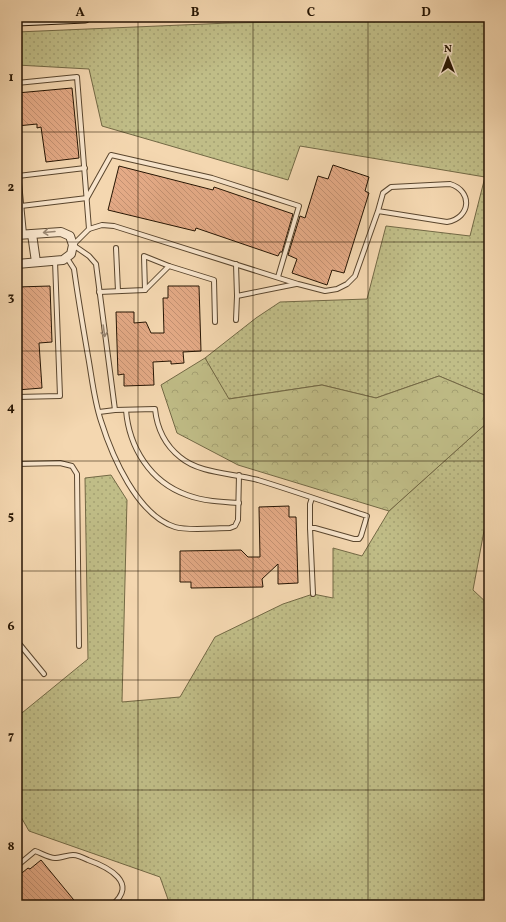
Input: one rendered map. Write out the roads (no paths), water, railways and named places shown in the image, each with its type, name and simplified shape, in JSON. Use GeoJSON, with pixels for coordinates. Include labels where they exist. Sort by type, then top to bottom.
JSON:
{"type":"FeatureCollection","features":[{"type":"Feature","properties":{"kind":"main road"},"geometry":{"type":"LineString","coordinates":[[17,20],[86,17]]}},
{"type":"Feature","properties":{"kind":"street"},"geometry":{"type":"LineString","coordinates":[[17,264],[55,261],[67,258],[71,254],[73,245],[70,236],[61,232],[25,234],[36,262]]}},
{"type":"Feature","properties":{"kind":"lane"},"geometry":{"type":"LineString","coordinates":[[17,83],[77,77],[89,229]]}},
{"type":"Feature","properties":{"kind":"lane"},"geometry":{"type":"LineString","coordinates":[[87,198],[111,154],[212,178],[299,206],[278,277]]}},
{"type":"Feature","properties":{"kind":"lane"},"geometry":{"type":"LineString","coordinates":[[17,162],[25,234]]}},
{"type":"Feature","properties":{"kind":"lane"},"geometry":{"type":"LineString","coordinates":[[18,176],[85,168]]}},
{"type":"Feature","properties":{"kind":"lane"},"geometry":{"type":"LineString","coordinates":[[115,410],[96,264],[89,256],[73,245],[89,229],[102,225],[114,226],[298,284],[325,291],[337,289],[347,284],[355,276],[384,193],[391,187],[450,184],[461,189],[466,201],[466,207],[459,218],[447,222],[378,212]]}},
{"type":"Feature","properties":{"kind":"lane"},"geometry":{"type":"LineString","coordinates":[[21,206],[87,198]]}},
{"type":"Feature","properties":{"kind":"lane"},"geometry":{"type":"LineString","coordinates":[[116,248],[118,291]]}},
{"type":"Feature","properties":{"kind":"lane"},"geometry":{"type":"LineString","coordinates":[[145,290],[144,256],[169,266],[214,280],[215,322]]}},
{"type":"Feature","properties":{"kind":"lane"},"geometry":{"type":"LineString","coordinates":[[67,258],[74,269],[94,395],[99,412],[110,445],[130,485],[145,506],[164,521],[175,527],[230,528],[235,526],[238,520],[239,475]]}},
{"type":"Feature","properties":{"kind":"lane"},"geometry":{"type":"LineString","coordinates":[[17,397],[60,396],[55,261]]}},
{"type":"Feature","properties":{"kind":"lane"},"geometry":{"type":"LineString","coordinates":[[236,264],[236,320]]}},
{"type":"Feature","properties":{"kind":"lane"},"geometry":{"type":"LineString","coordinates":[[99,292],[145,290],[169,266]]}},
{"type":"Feature","properties":{"kind":"lane"},"geometry":{"type":"LineString","coordinates":[[237,296],[298,284]]}},
{"type":"Feature","properties":{"kind":"lane"},"geometry":{"type":"LineString","coordinates":[[99,412],[155,409],[156,420],[163,436],[180,458],[201,467],[256,480],[367,516],[359,539],[310,528]]}},
{"type":"Feature","properties":{"kind":"lane"},"geometry":{"type":"LineString","coordinates":[[126,410],[129,431],[137,450],[145,463],[161,479],[187,495],[218,501],[239,503]]}},
{"type":"Feature","properties":{"kind":"lane"},"geometry":{"type":"LineString","coordinates":[[17,464],[60,463],[72,466],[77,474],[79,646]]}},
{"type":"Feature","properties":{"kind":"lane"},"geometry":{"type":"LineString","coordinates":[[312,498],[310,504],[310,528],[313,594]]}},
{"type":"Feature","properties":{"kind":"lane"},"geometry":{"type":"LineString","coordinates":[[17,641],[44,674]]}},
{"type":"Feature","properties":{"kind":"lane"},"geometry":{"type":"LineString","coordinates":[[17,866],[35,851],[54,858],[74,855],[96,862],[115,872],[122,886],[121,895],[112,905]]}}]}
